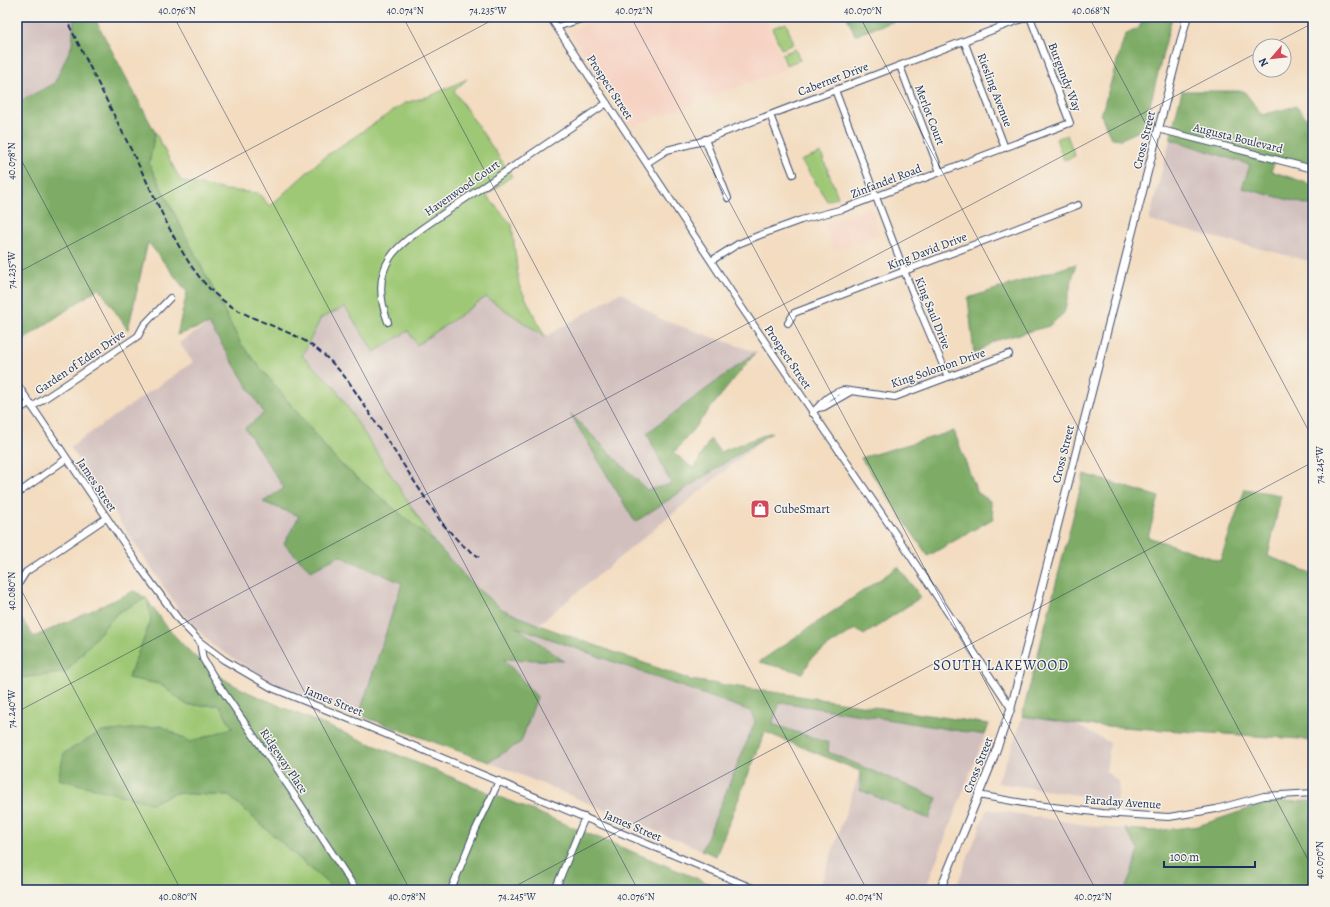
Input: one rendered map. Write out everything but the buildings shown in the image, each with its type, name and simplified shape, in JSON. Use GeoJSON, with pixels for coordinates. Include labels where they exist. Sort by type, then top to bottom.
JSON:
{"type":"FeatureCollection","features":[{"type":"Feature","properties":{"kind":"main road","name":"Cross Street"},"geometry":{"type":"LineString","coordinates":[[940,890],[1011,708],[1187,17]]}},
{"type":"Feature","properties":{"kind":"street","name":"Prospect Street"},"geometry":{"type":"LineString","coordinates":[[550,17],[812,413],[905,548],[1011,708]]}},
{"type":"Feature","properties":{"kind":"street"},"geometry":{"type":"LineString","coordinates":[[557,27],[587,17]]}},
{"type":"Feature","properties":{"kind":"street","name":"Cabernet Drive"},"geometry":{"type":"LineString","coordinates":[[647,163],[667,150],[705,139],[1029,17]]}},
{"type":"Feature","properties":{"kind":"street","name":"Burgundy Way"},"geometry":{"type":"LineString","coordinates":[[1029,17],[1070,123]]}},
{"type":"Feature","properties":{"kind":"street","name":"Riesling Avenue"},"geometry":{"type":"LineString","coordinates":[[964,41],[1005,148]]}},
{"type":"Feature","properties":{"kind":"street","name":"Merlot Court"},"geometry":{"type":"LineString","coordinates":[[900,66],[940,172]]}},
{"type":"Feature","properties":{"kind":"street","name":"King Saul Drive"},"geometry":{"type":"LineString","coordinates":[[835,90],[904,271],[948,377]]}},
{"type":"Feature","properties":{"kind":"street","name":"Havenwood Court"},"geometry":{"type":"LineString","coordinates":[[388,322],[382,306],[381,277],[389,259],[395,251],[436,219],[607,103]]}},
{"type":"Feature","properties":{"kind":"street"},"geometry":{"type":"LineString","coordinates":[[770,115],[793,174]]}},
{"type":"Feature","properties":{"kind":"street","name":"Zinfandel Road"},"geometry":{"type":"LineString","coordinates":[[711,261],[738,244],[760,235],[801,220],[842,209],[876,197],[1070,123]]}},
{"type":"Feature","properties":{"kind":"street","name":"Augusta Boulevard"},"geometry":{"type":"LineString","coordinates":[[1158,129],[1313,169]]}},
{"type":"Feature","properties":{"kind":"street"},"geometry":{"type":"LineString","coordinates":[[705,139],[728,198]]}},
{"type":"Feature","properties":{"kind":"street","name":"King David Drive"},"geometry":{"type":"LineString","coordinates":[[788,323],[794,313],[1078,206]]}},
{"type":"Feature","properties":{"kind":"street","name":"Garden of Eden Drive"},"geometry":{"type":"LineString","coordinates":[[17,411],[31,405],[138,336],[144,325],[170,298]]}},
{"type":"Feature","properties":{"kind":"street","name":"King Solomon Drive"},"geometry":{"type":"LineString","coordinates":[[812,413],[825,399],[836,392],[843,390],[895,397],[1009,354]]}},
{"type":"Feature","properties":{"kind":"street","name":"James Street"},"geometry":{"type":"LineString","coordinates":[[17,384],[106,518],[179,620],[200,642],[224,660],[272,688],[499,781],[758,890]]}},
{"type":"Feature","properties":{"kind":"street"},"geometry":{"type":"LineString","coordinates":[[17,494],[66,459]]}},
{"type":"Feature","properties":{"kind":"street"},"geometry":{"type":"LineString","coordinates":[[19,583],[26,572],[106,518]]}},
{"type":"Feature","properties":{"kind":"street","name":"Ridgeway Place"},"geometry":{"type":"LineString","coordinates":[[200,642],[203,659],[218,684],[293,793],[356,890]]}},
{"type":"Feature","properties":{"kind":"street"},"geometry":{"type":"LineString","coordinates":[[451,890],[475,831],[499,781]]}},
{"type":"Feature","properties":{"kind":"street","name":"Faraday Avenue"},"geometry":{"type":"LineString","coordinates":[[978,795],[1029,804],[1102,813],[1169,817],[1209,811],[1264,796],[1313,793]]}},
{"type":"Feature","properties":{"kind":"street"},"geometry":{"type":"LineString","coordinates":[[555,890],[585,817]]}},
{"type":"Feature","properties":{"kind":"shaded area"},"geometry":{"type":"Polygon","coordinates":[[[17,17],[74,17],[72,45],[54,84],[17,102],[17,17]]]}},
{"type":"Feature","properties":{"kind":"shaded area"},"geometry":{"type":"Polygon","coordinates":[[[606,17],[765,17],[785,69],[631,127],[569,31],[606,17]]]}},
{"type":"Feature","properties":{"kind":"shaded area"},"geometry":{"type":"Polygon","coordinates":[[[1170,139],[1250,165],[1243,188],[1313,206],[1313,262],[1149,221],[1170,139]]]}},
{"type":"Feature","properties":{"kind":"shaded area"},"geometry":{"type":"Polygon","coordinates":[[[870,207],[879,234],[834,251],[824,224],[870,207]]]}},
{"type":"Feature","properties":{"kind":"shaded area"},"geometry":{"type":"Polygon","coordinates":[[[621,292],[660,319],[756,352],[647,433],[671,484],[647,490],[572,415],[635,522],[772,432],[539,624],[750,711],[755,721],[702,850],[489,762],[521,742],[504,658],[563,661],[515,626],[502,609],[474,586],[434,542],[334,386],[302,356],[321,318],[345,307],[375,352],[408,331],[417,345],[486,297],[545,337],[621,292]]]}},
{"type":"Feature","properties":{"kind":"shaded area"},"geometry":{"type":"Polygon","coordinates":[[[209,324],[265,413],[245,428],[284,488],[263,502],[299,516],[338,556],[402,583],[359,715],[273,683],[212,645],[178,608],[70,447],[193,362],[179,343],[209,324]]]}},
{"type":"Feature","properties":{"kind":"shaded area"},"geometry":{"type":"Polygon","coordinates":[[[780,702],[985,735],[925,890],[819,890],[860,771],[929,819],[937,798],[827,752],[829,743],[771,724],[780,702]]]}},
{"type":"Feature","properties":{"kind":"shaded area"},"geometry":{"type":"Polygon","coordinates":[[[1022,716],[1075,724],[1110,743],[1106,772],[1119,782],[1118,801],[997,783],[1017,734],[1022,716]]]}},
{"type":"Feature","properties":{"kind":"shaded area"},"geometry":{"type":"Polygon","coordinates":[[[987,809],[1099,827],[1125,829],[1139,851],[1125,890],[955,890],[987,809]]]}},
{"type":"Feature","properties":{"kind":"green space"},"geometry":{"type":"Polygon","coordinates":[[[74,17],[94,17],[155,132],[149,164],[241,344],[336,460],[434,542],[474,586],[502,609],[539,625],[691,680],[989,724],[985,735],[780,702],[772,724],[829,743],[828,752],[937,798],[929,819],[860,790],[860,771],[765,732],[716,856],[702,850],[755,722],[750,711],[517,627],[564,661],[504,659],[537,697],[521,742],[489,762],[359,715],[402,583],[339,556],[311,571],[284,544],[299,516],[263,502],[284,488],[245,428],[264,413],[209,324],[177,335],[187,292],[148,242],[128,330],[99,288],[17,344],[17,102],[54,84],[72,45],[74,17]]]}},
{"type":"Feature","properties":{"kind":"green space"},"geometry":{"type":"Polygon","coordinates":[[[847,17],[906,17],[855,35],[847,17]]]}},
{"type":"Feature","properties":{"kind":"green space"},"geometry":{"type":"Polygon","coordinates":[[[1144,17],[1172,17],[1144,129],[1121,139],[1111,138],[1101,115],[1125,35],[1139,28],[1144,17]]]}},
{"type":"Feature","properties":{"kind":"green space"},"geometry":{"type":"Polygon","coordinates":[[[786,23],[794,44],[781,49],[772,28],[786,23]]]}},
{"type":"Feature","properties":{"kind":"green space"},"geometry":{"type":"Polygon","coordinates":[[[795,49],[800,60],[786,65],[782,54],[795,49]]]}},
{"type":"Feature","properties":{"kind":"green space"},"geometry":{"type":"Polygon","coordinates":[[[467,79],[454,91],[512,176],[486,195],[512,225],[519,285],[545,337],[486,297],[417,345],[408,331],[374,352],[345,307],[321,318],[302,356],[334,386],[434,542],[336,460],[241,344],[149,164],[155,132],[181,181],[226,190],[258,193],[270,206],[324,157],[405,103],[430,96],[467,79]]]}},
{"type":"Feature","properties":{"kind":"green space"},"geometry":{"type":"Polygon","coordinates":[[[1182,91],[1244,91],[1262,115],[1296,106],[1313,125],[1313,168],[1276,159],[1271,171],[1313,185],[1313,206],[1242,188],[1250,165],[1170,139],[1182,91]]]}},
{"type":"Feature","properties":{"kind":"green space"},"geometry":{"type":"Polygon","coordinates":[[[1067,135],[1075,156],[1064,160],[1056,139],[1067,135]]]}},
{"type":"Feature","properties":{"kind":"green space"},"geometry":{"type":"Polygon","coordinates":[[[821,153],[838,197],[827,201],[807,169],[800,161],[821,153]]]}},
{"type":"Feature","properties":{"kind":"green space"},"geometry":{"type":"Polygon","coordinates":[[[1076,264],[1064,313],[1049,326],[994,341],[974,354],[968,298],[1076,264]]]}},
{"type":"Feature","properties":{"kind":"green space"},"geometry":{"type":"Polygon","coordinates":[[[756,352],[674,453],[694,469],[710,439],[720,452],[772,432],[635,522],[570,413],[647,490],[671,484],[647,433],[756,352]]]}},
{"type":"Feature","properties":{"kind":"green space"},"geometry":{"type":"Polygon","coordinates":[[[954,431],[977,492],[990,501],[994,518],[928,556],[861,458],[954,431]]]}},
{"type":"Feature","properties":{"kind":"green space"},"geometry":{"type":"Polygon","coordinates":[[[1084,474],[1159,497],[1148,537],[1220,561],[1245,489],[1281,495],[1268,556],[1313,574],[1313,742],[1300,739],[1075,724],[1022,716],[1084,474]]]}},
{"type":"Feature","properties":{"kind":"green space"},"geometry":{"type":"Polygon","coordinates":[[[898,567],[921,597],[864,635],[855,629],[812,657],[803,673],[759,662],[898,567]]]}},
{"type":"Feature","properties":{"kind":"green space"},"geometry":{"type":"Polygon","coordinates":[[[134,591],[146,598],[117,613],[65,673],[17,678],[17,613],[34,637],[134,591]]]}},
{"type":"Feature","properties":{"kind":"green space"},"geometry":{"type":"Polygon","coordinates":[[[146,598],[148,601],[151,621],[128,678],[160,684],[187,705],[219,705],[233,728],[190,742],[161,726],[151,803],[175,793],[229,796],[335,890],[17,890],[17,678],[65,673],[117,613],[146,598]]]}},
{"type":"Feature","properties":{"kind":"green space"},"geometry":{"type":"Polygon","coordinates":[[[148,601],[174,635],[193,655],[215,673],[242,689],[291,711],[725,890],[335,890],[229,796],[175,793],[151,803],[58,779],[64,753],[101,732],[161,726],[190,742],[233,728],[219,705],[187,705],[160,684],[128,678],[151,621],[148,601]]]}},
{"type":"Feature","properties":{"kind":"green space"},"geometry":{"type":"Polygon","coordinates":[[[1313,801],[1313,890],[1125,890],[1139,851],[1125,829],[1155,831],[1198,826],[1269,802],[1313,801]]]}},
{"type":"Feature","properties":{"kind":"railway"},"geometry":{"type":"LineString","coordinates":[[65,17],[168,225],[193,269],[203,282],[224,302],[247,315],[305,341],[318,350],[334,365],[349,382],[441,522],[461,544],[479,557]]}},
{"type":"Feature","properties":{"kind":"place","name":"CubeSmart"},"geometry":{"type":"Point","coordinates":[760,509]}},
{"type":"Feature","properties":{"kind":"district","name":"SOUTH LAKEWOOD"},"geometry":{"type":"Point","coordinates":[1001,665]}}]}
